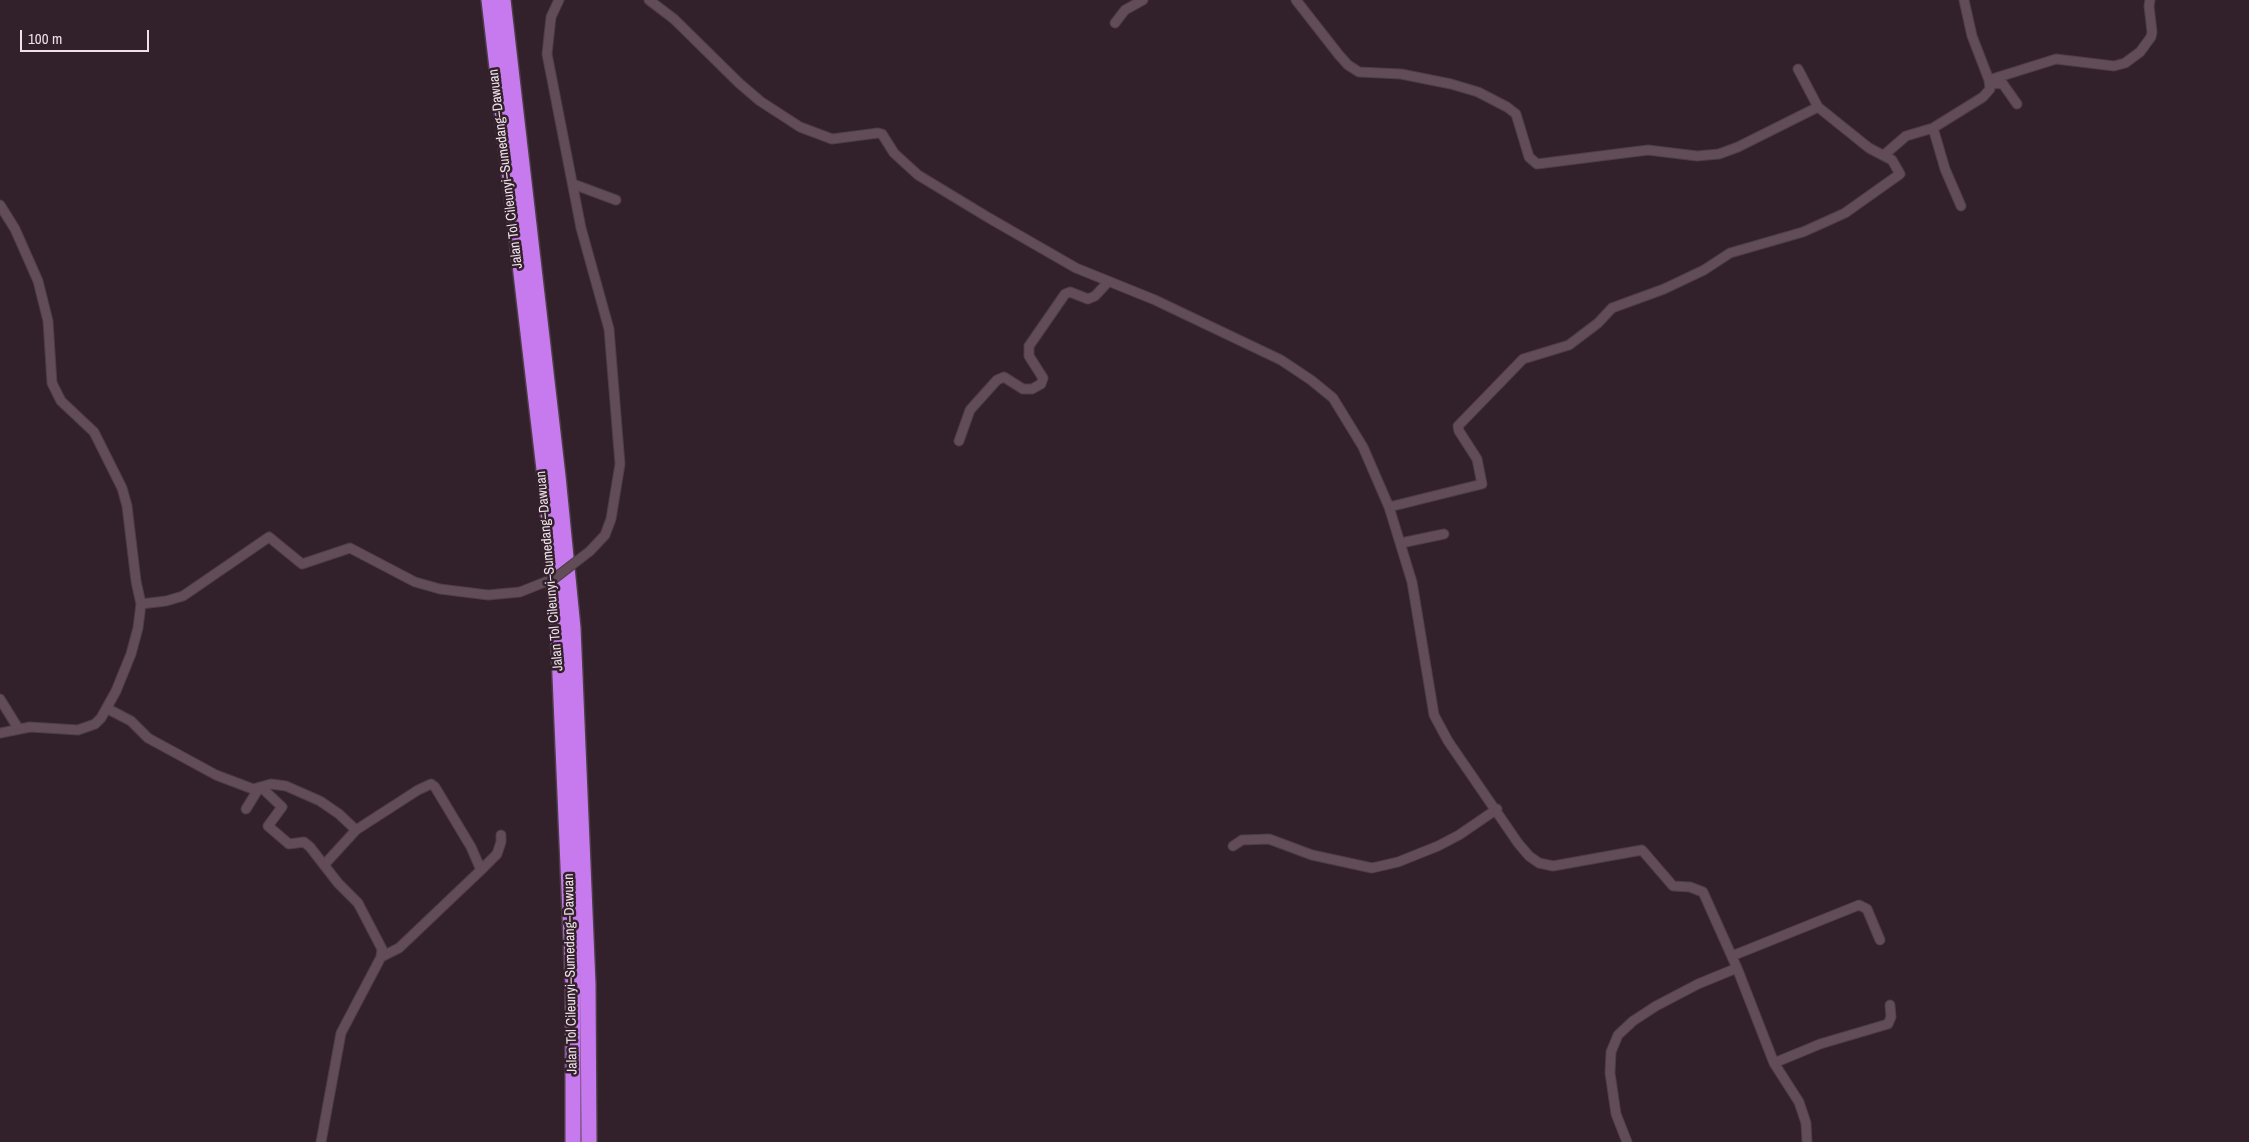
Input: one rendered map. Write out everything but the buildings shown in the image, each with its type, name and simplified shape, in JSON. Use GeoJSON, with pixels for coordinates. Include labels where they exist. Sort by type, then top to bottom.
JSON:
{"type":"FeatureCollection","features":[{"type":"Feature","properties":{"kind":"highway","name":"Jalan Tol Cileunyi–Sumedang–Dawuan"},"geometry":{"type":"LineString","coordinates":[[489,0],[545,478],[558,628],[572,976],[573,1142]]}},
{"type":"Feature","properties":{"kind":"highway","name":"Jalan Tol Cileunyi–Sumedang–Dawuan"},"geometry":{"type":"LineString","coordinates":[[503,0],[558,476],[573,628],[585,896],[589,1142]]}},
{"type":"Feature","properties":{"kind":"street"},"geometry":{"type":"LineString","coordinates":[[141,604],[166,601],[183,596],[269,537],[302,564],[350,548],[415,582],[440,590],[488,595],[520,592],[555,578],[590,552],[605,535],[611,519],[620,464],[609,329],[581,228],[547,54],[551,17],[558,0]]}},
{"type":"Feature","properties":{"kind":"street"},"geometry":{"type":"LineString","coordinates":[[649,0],[674,19],[760,101],[793,122],[832,139],[882,134],[894,153],[918,175],[1076,268],[1163,303],[1281,360],[1325,390],[1339,406],[1355,431],[1382,486],[1412,582],[1434,716],[1448,741],[1523,849],[1535,860],[1547,866],[1641,850],[1676,888],[1690,887],[1703,892],[1737,968],[1774,1064],[1799,1102],[1806,1123],[1807,1142]]}},
{"type":"Feature","properties":{"kind":"street"},"geometry":{"type":"LineString","coordinates":[[1115,24],[1125,10],[1143,0]]}},
{"type":"Feature","properties":{"kind":"street"},"geometry":{"type":"LineString","coordinates":[[1296,0],[1339,55],[1348,65],[1359,72],[1401,74],[1451,84],[1478,92],[1507,107],[1516,114],[1529,157],[1537,164],[1648,150],[1697,156],[1719,154],[1738,147],[1818,107]]}},
{"type":"Feature","properties":{"kind":"street"},"geometry":{"type":"LineString","coordinates":[[1884,155],[1906,136],[1933,128],[1983,97],[1990,89],[1990,81],[1972,36],[1964,0]]}},
{"type":"Feature","properties":{"kind":"street"},"geometry":{"type":"LineString","coordinates":[[1990,81],[2056,59],[2114,66],[2125,63],[2140,52],[2151,37],[2150,0]]}},
{"type":"Feature","properties":{"kind":"street"},"geometry":{"type":"LineString","coordinates":[[1389,507],[1482,484],[1477,459],[1459,431],[1458,426],[1523,359],[1569,345],[1598,323],[1612,308],[1664,289],[1704,270],[1730,253],[1803,232],[1845,213],[1900,174],[1896,163],[1862,143],[1818,107],[1798,69]]}},
{"type":"Feature","properties":{"kind":"street"},"geometry":{"type":"LineString","coordinates":[[1990,81],[2003,84],[2016,104]]}},
{"type":"Feature","properties":{"kind":"street"},"geometry":{"type":"LineString","coordinates":[[1933,128],[1945,169],[1961,206]]}},
{"type":"Feature","properties":{"kind":"street"},"geometry":{"type":"LineString","coordinates":[[573,184],[616,200]]}},
{"type":"Feature","properties":{"kind":"street"},"geometry":{"type":"LineString","coordinates":[[0,205],[15,229],[38,281],[48,321],[52,383],[61,401],[84,422],[100,442],[122,488],[127,506],[136,581],[141,604],[138,628],[116,691],[108,709],[95,724],[78,730],[18,728],[0,733]]}},
{"type":"Feature","properties":{"kind":"street"},"geometry":{"type":"LineString","coordinates":[[959,441],[970,410],[997,380],[1004,377],[1023,389],[1032,389],[1041,384],[1043,378],[1029,356],[1029,346],[1065,294],[1070,292],[1088,298],[1095,296],[1108,282]]}},
{"type":"Feature","properties":{"kind":"street"},"geometry":{"type":"LineString","coordinates":[[1401,543],[1444,534]]}},
{"type":"Feature","properties":{"kind":"street"},"geometry":{"type":"LineString","coordinates":[[0,699],[18,728]]}},
{"type":"Feature","properties":{"kind":"street"},"geometry":{"type":"LineString","coordinates":[[108,709],[124,716],[148,738],[216,775],[253,789],[278,784],[294,789],[340,814],[356,830]]}},
{"type":"Feature","properties":{"kind":"street"},"geometry":{"type":"LineString","coordinates":[[324,865],[356,830],[418,790],[431,784],[471,847],[481,870]]}},
{"type":"Feature","properties":{"kind":"street"},"geometry":{"type":"LineString","coordinates":[[246,809],[260,787]]}},
{"type":"Feature","properties":{"kind":"street"},"geometry":{"type":"LineString","coordinates":[[260,787],[282,807],[268,826],[289,844],[304,842],[358,903],[382,950],[381,957],[341,1033],[321,1142]]}},
{"type":"Feature","properties":{"kind":"street"},"geometry":{"type":"LineString","coordinates":[[1233,846],[1238,841],[1261,838],[1312,855],[1364,868],[1380,867],[1416,856],[1438,846],[1459,835],[1497,809]]}},
{"type":"Feature","properties":{"kind":"street"},"geometry":{"type":"LineString","coordinates":[[381,957],[399,948],[413,936],[481,870],[496,854],[501,842],[501,834]]}},
{"type":"Feature","properties":{"kind":"street"},"geometry":{"type":"LineString","coordinates":[[1732,956],[1859,905],[1867,909],[1880,940]]}},
{"type":"Feature","properties":{"kind":"street"},"geometry":{"type":"LineString","coordinates":[[1627,1142],[1616,1114],[1610,1074],[1611,1052],[1618,1035],[1633,1021],[1656,1006],[1698,984],[1737,968]]}},
{"type":"Feature","properties":{"kind":"street"},"geometry":{"type":"LineString","coordinates":[[1774,1064],[1820,1044],[1888,1024],[1891,1017],[1890,1005]]}}]}
